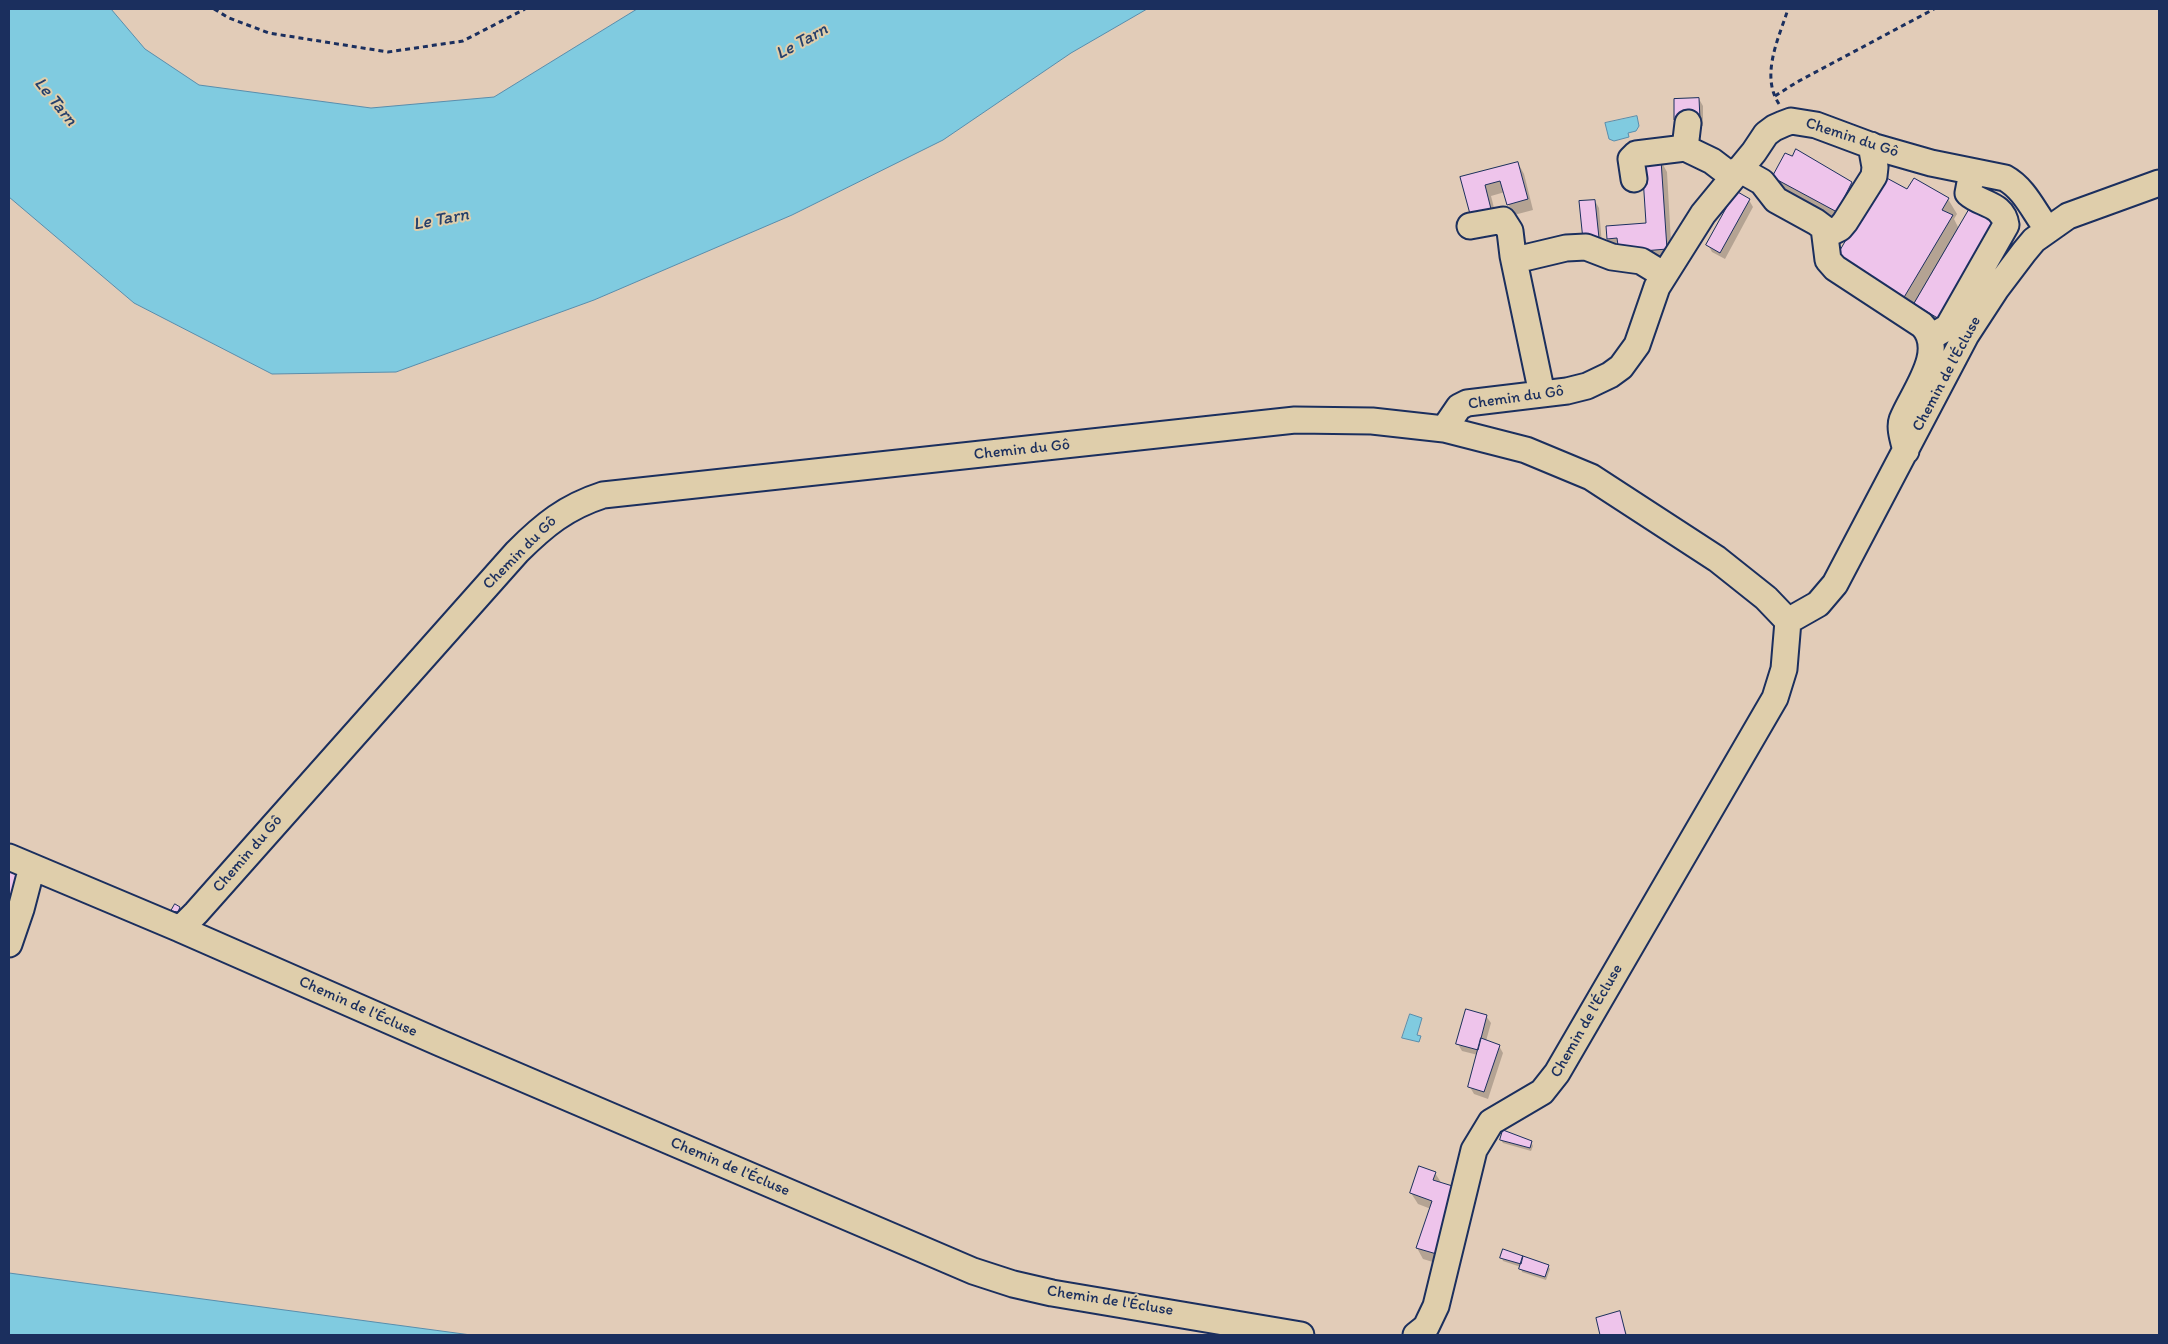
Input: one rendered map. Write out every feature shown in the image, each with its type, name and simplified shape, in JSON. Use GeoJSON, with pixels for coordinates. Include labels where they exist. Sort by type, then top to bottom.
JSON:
{"type":"FeatureCollection","features":[{"type":"Feature","properties":{"kind":"street","name":"Chemin du Gô"},"geometry":{"type":"LineString","coordinates":[[180,929],[517,552],[555,517],[568,508],[586,500],[625,492],[1294,420],[1372,421],[1444,429],[1459,407],[1467,403],[1542,394],[1587,386],[1610,375],[1621,367],[1637,345],[1657,287],[1703,214],[1766,134],[1791,120],[1816,125],[1871,145],[1931,163],[2005,178],[2015,183],[2048,230]]}},
{"type":"Feature","properties":{"kind":"street"},"geometry":{"type":"LineString","coordinates":[[1685,148],[1688,123]]}},
{"type":"Feature","properties":{"kind":"street"},"geometry":{"type":"LineString","coordinates":[[1826,235],[1840,228],[1845,222],[1874,176],[1875,167],[1871,145]]}},
{"type":"Feature","properties":{"kind":"street"},"geometry":{"type":"LineString","coordinates":[[1634,179],[1632,159],[1636,154],[1685,148],[1736,173],[1762,182],[1776,200],[1824,228],[1828,260],[1835,268],[1922,325],[1931,337],[1930,349],[1922,382],[1901,422],[1906,451]]}},
{"type":"Feature","properties":{"kind":"street"},"geometry":{"type":"LineString","coordinates":[[1931,337],[1948,327],[2006,225],[2000,211],[1991,204],[1968,193],[1972,172]]}},
{"type":"Feature","properties":{"kind":"street","name":"Chemin de l'Écluse"},"geometry":{"type":"LineString","coordinates":[[1416,1335],[1426,1328],[1436,1306],[1474,1150],[1482,1134],[1490,1122],[1542,1092],[1551,1082],[1775,698],[1784,668],[1788,621],[1818,604],[1835,584],[1966,335],[1983,308],[2024,252],[2048,230],[2068,216],[2159,183]]}},
{"type":"Feature","properties":{"kind":"street"},"geometry":{"type":"LineString","coordinates":[[1470,226],[1503,220],[1510,232],[1513,256],[1542,394]]}},
{"type":"Feature","properties":{"kind":"street"},"geometry":{"type":"LineString","coordinates":[[1513,256],[1524,258],[1566,248],[1586,247],[1612,257],[1641,261],[1664,275]]}},
{"type":"Feature","properties":{"kind":"street"},"geometry":{"type":"LineString","coordinates":[[1444,429],[1526,450],[1591,477],[1717,559],[1766,598],[1788,621]]}},
{"type":"Feature","properties":{"kind":"street"},"geometry":{"type":"LineString","coordinates":[[9,857],[180,929]]}},
{"type":"Feature","properties":{"kind":"street"},"geometry":{"type":"LineString","coordinates":[[9,944],[32,867]]}},
{"type":"Feature","properties":{"kind":"street","name":"Chemin de l'Écluse"},"geometry":{"type":"LineString","coordinates":[[180,929],[440,1043],[980,1274],[1052,1293],[1301,1335]]}},
{"type":"Feature","properties":{"kind":"path"},"geometry":{"type":"LineString","coordinates":[[214,9],[229,18],[269,33],[388,52],[463,41],[525,9]]}},
{"type":"Feature","properties":{"kind":"path"},"geometry":{"type":"LineString","coordinates":[[1788,9],[1770,69],[1770,81],[1775,96],[1791,120]]}},
{"type":"Feature","properties":{"kind":"path"},"geometry":{"type":"LineString","coordinates":[[1775,96],[1797,82],[1934,9]]}},
{"type":"Feature","properties":{"kind":"water","name":"Le Tarn"},"geometry":{"type":"Polygon","coordinates":[[[9,9],[111,9],[145,49],[199,85],[371,108],[494,97],[637,9],[1147,9],[1071,53],[943,140],[792,215],[594,300],[396,372],[272,374],[134,303],[9,197],[9,9]]]}},
{"type":"Feature","properties":{"kind":"water"},"geometry":{"type":"Polygon","coordinates":[[[1637,116],[1639,126],[1636,131],[1628,133],[1629,137],[1614,141],[1609,139],[1605,123],[1637,116]]]}},
{"type":"Feature","properties":{"kind":"water"},"geometry":{"type":"Polygon","coordinates":[[[1410,1014],[1422,1018],[1417,1035],[1421,1036],[1419,1042],[1402,1038],[1410,1014]]]}},
{"type":"Feature","properties":{"kind":"water"},"geometry":{"type":"Polygon","coordinates":[[[9,1273],[471,1335],[9,1335],[9,1273]]]}},
{"type":"Feature","properties":{"kind":"building"},"geometry":{"type":"Polygon","coordinates":[[[1699,98],[1700,119],[1674,120],[1674,99],[1699,98]]]}},
{"type":"Feature","properties":{"kind":"building"},"geometry":{"type":"Polygon","coordinates":[[[1796,149],[1852,182],[1837,212],[1772,177],[1785,153],[1792,156],[1796,149]]]}},
{"type":"Feature","properties":{"kind":"building"},"geometry":{"type":"Polygon","coordinates":[[[1661,160],[1667,249],[1619,253],[1617,238],[1607,239],[1606,226],[1646,223],[1642,162],[1661,160]]]}},
{"type":"Feature","properties":{"kind":"building"},"geometry":{"type":"Polygon","coordinates":[[[1518,162],[1528,199],[1507,205],[1500,181],[1485,185],[1491,209],[1470,214],[1460,177],[1518,162]]]}},
{"type":"Feature","properties":{"kind":"building"},"geometry":{"type":"Polygon","coordinates":[[[1883,176],[1907,189],[1914,178],[1949,198],[1942,210],[1953,215],[1903,299],[1836,258],[1883,176]]]}},
{"type":"Feature","properties":{"kind":"building"},"geometry":{"type":"Polygon","coordinates":[[[1736,191],[1750,199],[1720,253],[1706,245],[1736,191]]]}},
{"type":"Feature","properties":{"kind":"building"},"geometry":{"type":"Polygon","coordinates":[[[1595,200],[1599,238],[1583,240],[1579,201],[1595,200]]]}},
{"type":"Feature","properties":{"kind":"building"},"geometry":{"type":"Polygon","coordinates":[[[1970,208],[1997,224],[1941,320],[1914,304],[1970,208]]]}},
{"type":"Feature","properties":{"kind":"building"},"geometry":{"type":"Polygon","coordinates":[[[9,871],[18,874],[9,920],[9,871]]]}},
{"type":"Feature","properties":{"kind":"building"},"geometry":{"type":"Polygon","coordinates":[[[175,904],[180,907],[178,912],[171,911],[175,904]]]}},
{"type":"Feature","properties":{"kind":"building"},"geometry":{"type":"Polygon","coordinates":[[[1466,1009],[1487,1015],[1478,1050],[1456,1044],[1466,1009]]]}},
{"type":"Feature","properties":{"kind":"building"},"geometry":{"type":"Polygon","coordinates":[[[1481,1038],[1500,1045],[1484,1092],[1468,1087],[1481,1038]]]}},
{"type":"Feature","properties":{"kind":"building"},"geometry":{"type":"Polygon","coordinates":[[[1503,1130],[1532,1141],[1530,1148],[1500,1140],[1503,1130]]]}},
{"type":"Feature","properties":{"kind":"building"},"geometry":{"type":"Polygon","coordinates":[[[1419,1166],[1436,1172],[1433,1180],[1459,1188],[1440,1255],[1416,1248],[1432,1201],[1410,1193],[1419,1166]]]}},
{"type":"Feature","properties":{"kind":"building"},"geometry":{"type":"Polygon","coordinates":[[[1503,1249],[1523,1256],[1521,1264],[1500,1258],[1503,1249]]]}},
{"type":"Feature","properties":{"kind":"building"},"geometry":{"type":"Polygon","coordinates":[[[1523,1256],[1549,1265],[1545,1277],[1519,1269],[1523,1256]]]}},
{"type":"Feature","properties":{"kind":"building"},"geometry":{"type":"Polygon","coordinates":[[[1620,1311],[1626,1335],[1600,1335],[1596,1318],[1620,1311]]]}}]}
